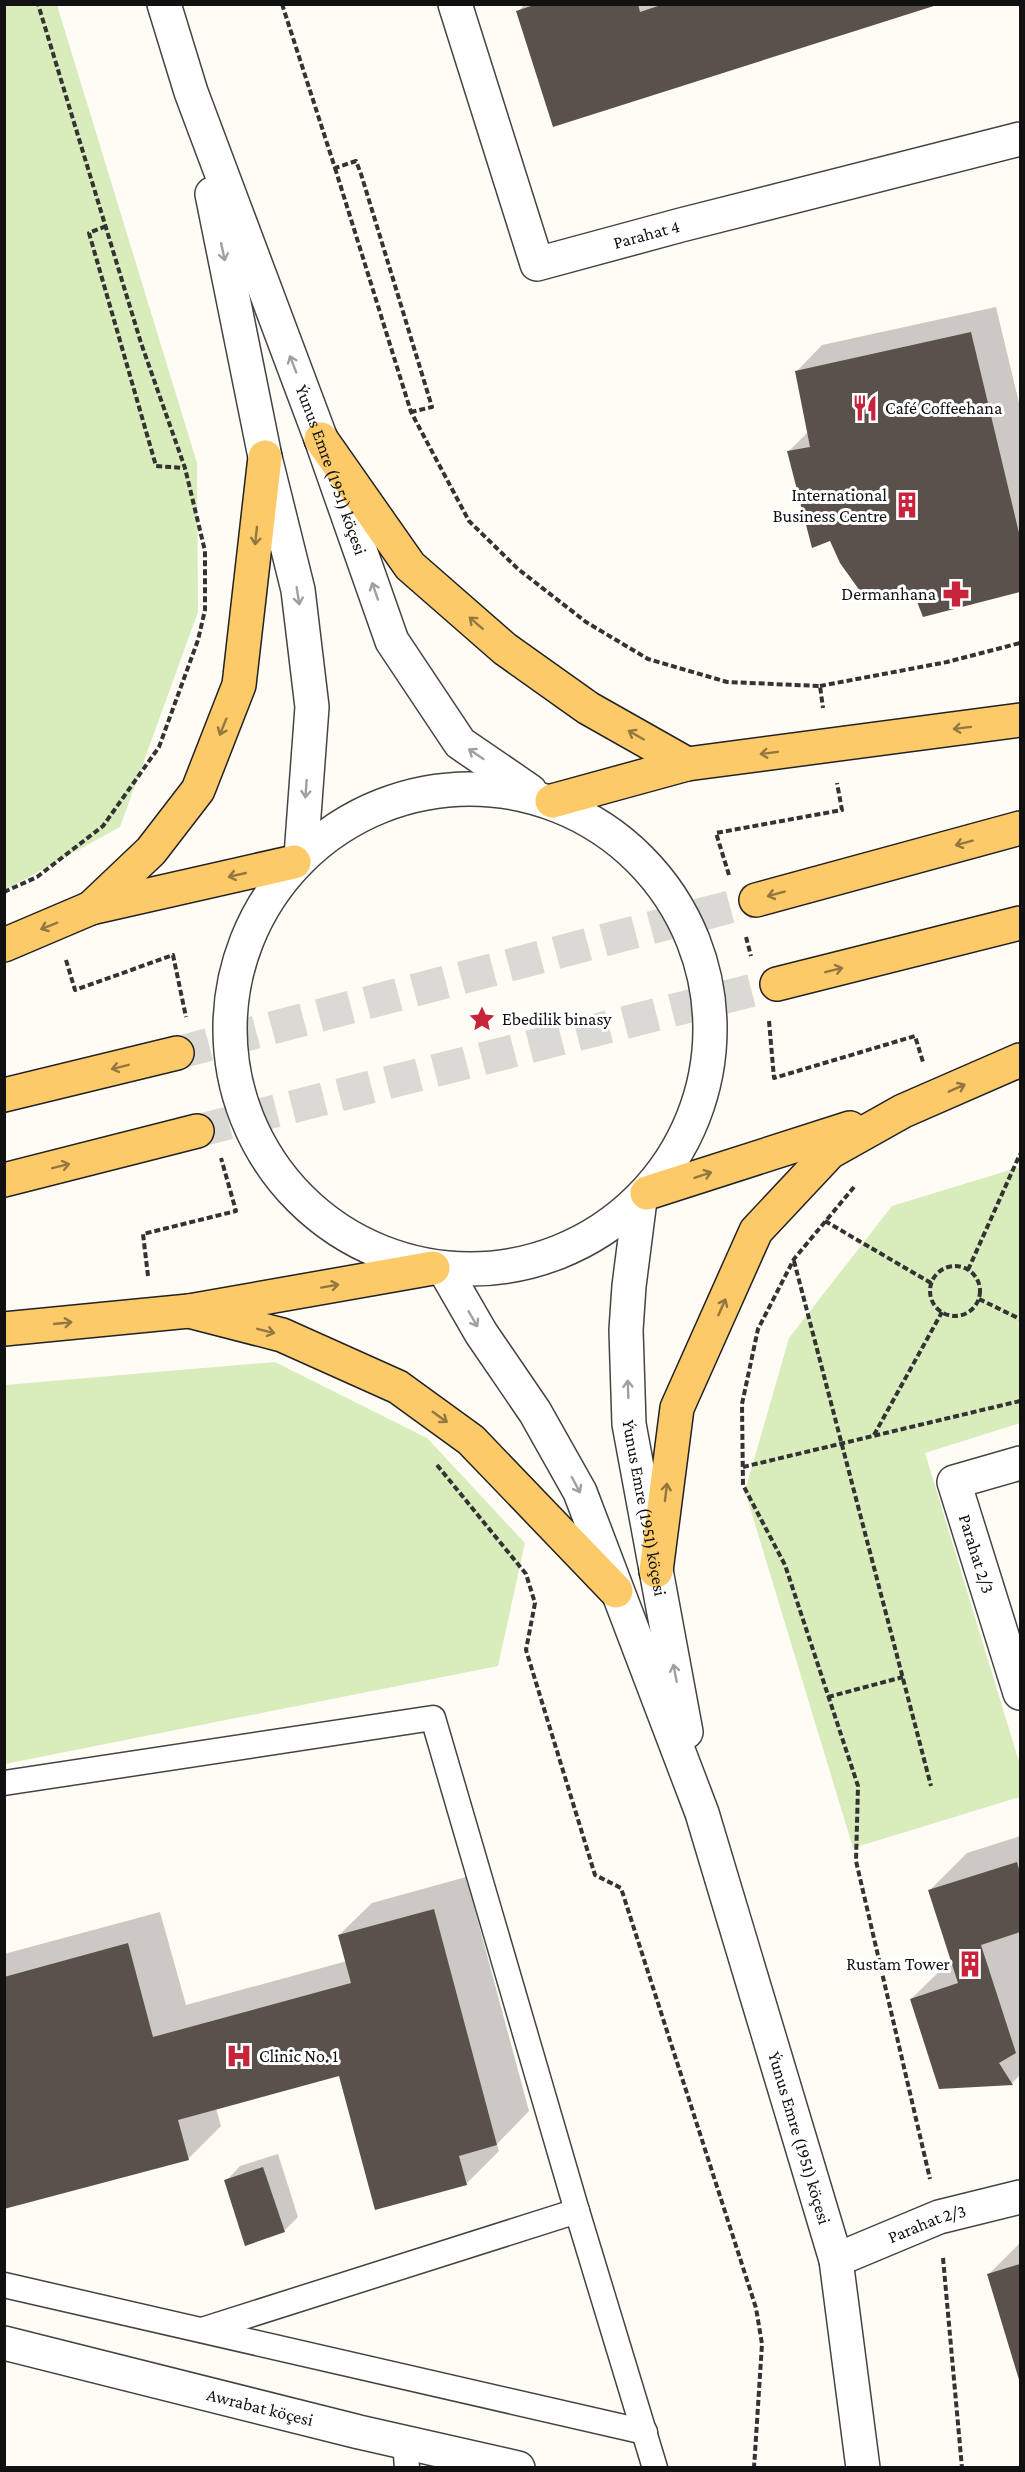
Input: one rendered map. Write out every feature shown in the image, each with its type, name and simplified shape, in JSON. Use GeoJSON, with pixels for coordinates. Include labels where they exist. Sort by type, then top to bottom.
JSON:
{"type":"FeatureCollection","features":[{"type":"Feature","properties":{"kind":"main road"},"geometry":{"type":"LineString","coordinates":[[321,439],[410,566],[506,649],[588,708],[687,764]]}},
{"type":"Feature","properties":{"kind":"main road"},"geometry":{"type":"LineString","coordinates":[[91,908],[151,851],[198,790],[239,685],[265,457]]}},
{"type":"Feature","properties":{"kind":"main road"},"geometry":{"type":"LineString","coordinates":[[547,800],[687,764],[1020,720]]}},
{"type":"Feature","properties":{"kind":"main road"},"geometry":{"type":"LineString","coordinates":[[744,903],[1020,828]]}},
{"type":"Feature","properties":{"kind":"main road"},"geometry":{"type":"LineString","coordinates":[[4,945],[91,908],[297,859]]}},
{"type":"Feature","properties":{"kind":"main road"},"geometry":{"type":"LineString","coordinates":[[772,999],[1020,923]]}},
{"type":"Feature","properties":{"kind":"main road"},"geometry":{"type":"LineString","coordinates":[[4,1095],[177,1053]]}},
{"type":"Feature","properties":{"kind":"main road"},"geometry":{"type":"LineString","coordinates":[[644,1196],[903,1111],[1020,1060]]}},
{"type":"Feature","properties":{"kind":"main road"},"geometry":{"type":"LineString","coordinates":[[656,1571],[677,1408],[756,1231],[830,1152],[903,1111]]}},
{"type":"Feature","properties":{"kind":"main road"},"geometry":{"type":"LineString","coordinates":[[4,1180],[196,1131]]}},
{"type":"Feature","properties":{"kind":"main road"},"geometry":{"type":"LineString","coordinates":[[4,1329],[189,1311],[438,1268]]}},
{"type":"Feature","properties":{"kind":"main road"},"geometry":{"type":"LineString","coordinates":[[189,1311],[282,1335],[398,1387],[471,1440],[616,1592]]}},
{"type":"Feature","properties":{"kind":"street","name":"Ýunus Emre (1951) köçesi"},"geometry":{"type":"LineString","coordinates":[[164,4],[191,92],[321,439],[392,641],[460,743],[547,800]]}},
{"type":"Feature","properties":{"kind":"street","name":"Parahat 4"},"geometry":{"type":"LineString","coordinates":[[455,4],[537,264],[1020,139]]}},
{"type":"Feature","properties":{"kind":"street","name":"Ýunus Emre (1951) köçesi"},"geometry":{"type":"LineString","coordinates":[[191,92],[265,457],[298,590],[312,707],[297,859]]}},
{"type":"Feature","properties":{"kind":"street"},"geometry":{"type":"LineString","coordinates":[[442,788],[497,788],[547,800],[621,840],[674,899],[705,972],[710,1051],[691,1127],[644,1196],[609,1227],[564,1251],[516,1267],[476,1271],[438,1268],[365,1247],[303,1204],[257,1143],[232,1072],[230,997],[252,924],[297,859],[337,826],[387,801],[442,788]]}},
{"type":"Feature","properties":{"kind":"street","name":"Ýunus Emre (1951) köçesi"},"geometry":{"type":"LineString","coordinates":[[644,1196],[629,1286],[626,1330],[628,1424],[702,1813]]}},
{"type":"Feature","properties":{"kind":"street","name":"Ýunus Emre (1951) köçesi"},"geometry":{"type":"LineString","coordinates":[[438,1268],[535,1412],[580,1492],[616,1592],[702,1813],[836,2260],[863,2468]]}},
{"type":"Feature","properties":{"kind":"street","name":"Parahat 2/3"},"geometry":{"type":"LineString","coordinates":[[1020,1463],[954,1482],[1020,1693]]}},
{"type":"Feature","properties":{"kind":"street","name":"Parahat 2/3"},"geometry":{"type":"LineString","coordinates":[[836,2260],[939,2217],[1020,2197]]}},
{"type":"Feature","properties":{"kind":"street","name":"Awrabat köçesi"},"geometry":{"type":"LineString","coordinates":[[4,2343],[406,2455],[518,2468]]}},
{"type":"Feature","properties":{"kind":"lane"},"geometry":{"type":"LineString","coordinates":[[4,1783],[433,1718],[655,2468]]}},
{"type":"Feature","properties":{"kind":"lane"},"geometry":{"type":"LineString","coordinates":[[200,2330],[578,2211]]}},
{"type":"Feature","properties":{"kind":"lane"},"geometry":{"type":"LineString","coordinates":[[4,2285],[645,2432]]}},
{"type":"Feature","properties":{"kind":"path"},"geometry":{"type":"LineString","coordinates":[[4,892],[37,878],[103,826],[159,747],[198,640],[205,610],[205,551],[185,468],[141,343],[38,4]]}},
{"type":"Feature","properties":{"kind":"path"},"geometry":{"type":"LineString","coordinates":[[282,4],[411,412],[469,520],[518,569],[586,621],[648,659],[727,682],[820,686],[947,662],[1020,643]]}},
{"type":"Feature","properties":{"kind":"path"},"geometry":{"type":"LineString","coordinates":[[335,168],[356,161],[361,174],[432,407],[411,412]]}},
{"type":"Feature","properties":{"kind":"path"},"geometry":{"type":"LineString","coordinates":[[106,226],[89,233],[156,466],[185,468]]}},
{"type":"Feature","properties":{"kind":"path"},"geometry":{"type":"LineString","coordinates":[[752,959],[744,903],[716,833],[842,810],[820,686]]}},
{"type":"Feature","properties":{"kind":"path"},"geometry":{"type":"LineString","coordinates":[[772,999],[774,1078],[915,1036],[933,1098]]}},
{"type":"Feature","properties":{"kind":"path"},"geometry":{"type":"LineString","coordinates":[[968,1270],[1020,1154]]}},
{"type":"Feature","properties":{"kind":"path"},"geometry":{"type":"LineString","coordinates":[[859,1180],[794,1259],[759,1329],[742,1404],[743,1485],[785,1565],[858,1786],[856,1861],[939,2217],[962,2468]]}},
{"type":"Feature","properties":{"kind":"path"},"geometry":{"type":"LineString","coordinates":[[825,1221],[931,1283]]}},
{"type":"Feature","properties":{"kind":"path"},"geometry":{"type":"LineString","coordinates":[[794,1259],[931,1786]]}},
{"type":"Feature","properties":{"kind":"path"},"geometry":{"type":"LineString","coordinates":[[958,1266],[968,1270],[976,1277],[980,1288],[979,1299],[973,1309],[963,1315],[952,1316],[942,1312],[934,1304],[930,1293],[931,1283],[937,1273],[947,1267],[958,1266]]}},
{"type":"Feature","properties":{"kind":"path"},"geometry":{"type":"LineString","coordinates":[[979,1299],[1020,1319]]}},
{"type":"Feature","properties":{"kind":"path"},"geometry":{"type":"LineString","coordinates":[[874,1435],[942,1312]]}},
{"type":"Feature","properties":{"kind":"path"},"geometry":{"type":"LineString","coordinates":[[743,1467],[1020,1401]]}},
{"type":"Feature","properties":{"kind":"path"},"geometry":{"type":"LineString","coordinates":[[434,1462],[526,1574],[535,1603],[526,1650],[595,1875],[621,1888],[756,2308],[762,2344],[754,2468]]}},
{"type":"Feature","properties":{"kind":"path"},"geometry":{"type":"LineString","coordinates":[[828,1697],[903,1677]]}},
{"type":"Feature","properties":{"kind":"green space"},"geometry":{"type":"Polygon","coordinates":[[[5,4],[57,5],[197,463],[198,612],[120,827],[5,890],[5,4]]]}},
{"type":"Feature","properties":{"kind":"green space"},"geometry":{"type":"Polygon","coordinates":[[[1020,1167],[1020,1423],[925,1453],[1020,1765],[1020,1797],[853,1848],[745,1491],[789,1338],[892,1206],[1020,1167]]]}},
{"type":"Feature","properties":{"kind":"green space"},"geometry":{"type":"Polygon","coordinates":[[[275,1362],[427,1438],[525,1543],[498,1666],[5,1764],[5,1385],[275,1362]]]}},
{"type":"Feature","properties":{"kind":"building"},"geometry":{"type":"Polygon","coordinates":[[[537,4],[638,4],[640,12],[664,4],[937,5],[553,127],[516,11],[537,4]]]}},
{"type":"Feature","properties":{"kind":"building","name":"International Business Centre"},"geometry":{"type":"Polygon","coordinates":[[[971,332],[1020,537],[1020,592],[923,617],[916,599],[880,600],[860,591],[840,563],[830,541],[812,548],[787,451],[810,447],[795,371],[971,332]]]}},
{"type":"Feature","properties":{"kind":"building","name":"Rustam Tower"},"geometry":{"type":"Polygon","coordinates":[[[1017,1862],[1020,1873],[1020,1932],[981,1945],[1016,2053],[999,2063],[1013,2085],[939,2089],[910,1999],[958,1983],[928,1890],[1017,1862]]]}},
{"type":"Feature","properties":{"kind":"building","name":"Clinic No. 1"},"geometry":{"type":"Polygon","coordinates":[[[434,1909],[497,2145],[459,2156],[467,2185],[375,2210],[339,2076],[178,2120],[189,2160],[4,2209],[4,1977],[128,1943],[153,2037],[351,1983],[338,1935],[434,1909]]]}},
{"type":"Feature","properties":{"kind":"building"},"geometry":{"type":"Polygon","coordinates":[[[263,2167],[285,2232],[245,2246],[224,2180],[263,2167]]]}},
{"type":"Feature","properties":{"kind":"building"},"geometry":{"type":"Polygon","coordinates":[[[1020,2264],[1020,2383],[987,2274],[1020,2264]]]}},
{"type":"Feature","properties":{"kind":"tunnel"},"geometry":{"type":"LineString","coordinates":[[177,1053],[756,900]]}},
{"type":"Feature","properties":{"kind":"tunnel"},"geometry":{"type":"LineString","coordinates":[[197,1131],[777,984]]}},
{"type":"Feature","properties":{"kind":"place","name":"Café Coffeehana"},"geometry":{"type":"Point","coordinates":[865,408]}},
{"type":"Feature","properties":{"kind":"place","name":"International Business Centre"},"geometry":{"type":"Point","coordinates":[907,505]}},
{"type":"Feature","properties":{"kind":"place","name":"Dermanhana"},"geometry":{"type":"Point","coordinates":[956,594]}},
{"type":"Feature","properties":{"kind":"place","name":"Ebedilik binasy"},"geometry":{"type":"Point","coordinates":[482,1019]}},
{"type":"Feature","properties":{"kind":"place","name":"Rustam Tower"},"geometry":{"type":"Point","coordinates":[970,1964]}},
{"type":"Feature","properties":{"kind":"place","name":"Clinic No. 1"},"geometry":{"type":"Point","coordinates":[239,2056]}}]}
